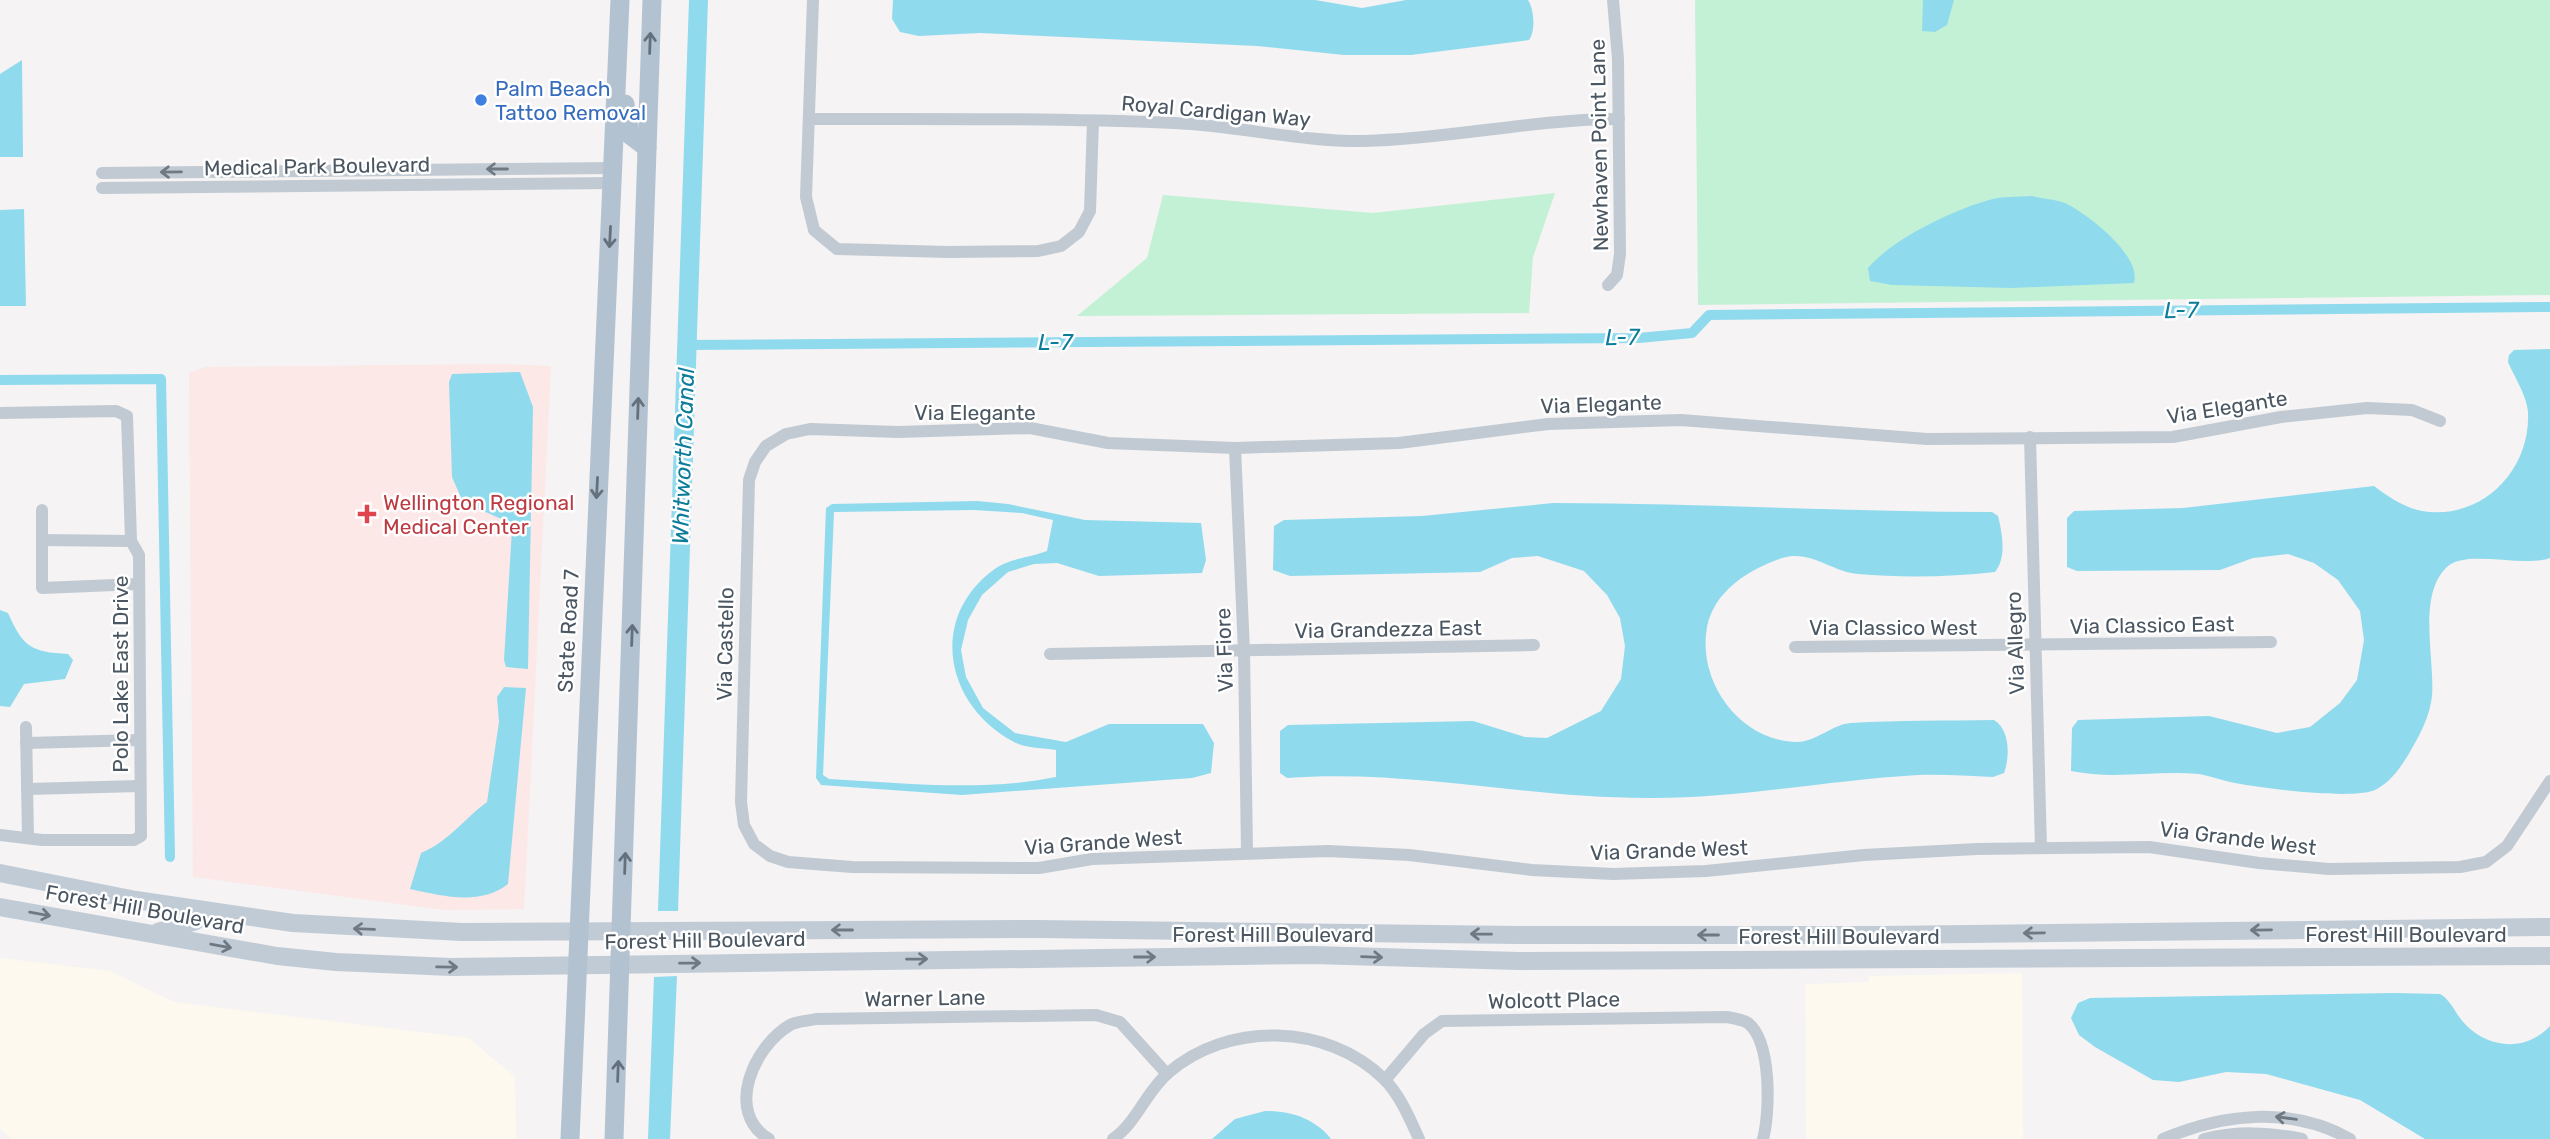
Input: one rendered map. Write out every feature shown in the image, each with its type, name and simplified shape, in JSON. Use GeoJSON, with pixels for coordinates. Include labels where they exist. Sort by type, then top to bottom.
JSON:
{"type":"FeatureCollection","features":[{"type":"Feature","properties":{"kind":"main road","name":"State Road 7"},"geometry":{"type":"LineString","coordinates":[[570,1139],[588,679],[614,176],[620,0]]}},
{"type":"Feature","properties":{"kind":"main road"},"geometry":{"type":"LineString","coordinates":[[614,1139],[652,0]]}},
{"type":"Feature","properties":{"kind":"main road"},"geometry":{"type":"LineString","coordinates":[[618,30],[626,121],[630,135],[647,148]]}},
{"type":"Feature","properties":{"kind":"main road"},"geometry":{"type":"LineString","coordinates":[[614,176],[631,182],[637,195],[643,258]]}},
{"type":"Feature","properties":{"kind":"main road","name":"Forest Hill Boulevard"},"geometry":{"type":"LineString","coordinates":[[0,873],[204,911],[348,928],[462,932],[1052,929],[1856,935],[2550,927]]}},
{"type":"Feature","properties":{"kind":"main road","name":"Forest Hill Boulevard"},"geometry":{"type":"LineString","coordinates":[[0,907],[276,956],[336,962],[451,967],[1298,956],[1518,961],[2550,956]]}},
{"type":"Feature","properties":{"kind":"main road"},"geometry":{"type":"LineString","coordinates":[[154,933],[195,921],[204,911]]}},
{"type":"Feature","properties":{"kind":"street"},"geometry":{"type":"LineString","coordinates":[[813,0],[806,197],[810,221],[821,238],[847,251],[1038,251],[1061,246],[1079,232],[1090,211],[1093,121]]}},
{"type":"Feature","properties":{"kind":"street","name":"Newhaven Point Lane"},"geometry":{"type":"LineString","coordinates":[[1608,285],[1617,275],[1620,266],[1619,119],[1613,0]]}},
{"type":"Feature","properties":{"kind":"street","name":"Royal Cardigan Way"},"geometry":{"type":"LineString","coordinates":[[809,119],[1178,123],[1328,141],[1368,141],[1577,120],[1619,119]]}},
{"type":"Feature","properties":{"kind":"street"},"geometry":{"type":"LineString","coordinates":[[533,169],[534,183]]}},
{"type":"Feature","properties":{"kind":"street","name":"Medical Park Boulevard"},"geometry":{"type":"LineString","coordinates":[[102,173],[533,169],[614,176]]}},
{"type":"Feature","properties":{"kind":"street","name":"Medical Park Boulevard"},"geometry":{"type":"LineString","coordinates":[[102,188],[534,183],[614,176]]}},
{"type":"Feature","properties":{"kind":"street","name":"Via Elegante"},"geometry":{"type":"LineString","coordinates":[[766,446],[786,434],[810,429],[898,432],[1030,428],[1108,443],[1235,448],[1399,443],[1548,424],[1681,420],[1927,439],[2173,438],[2281,417],[2367,408],[2412,410],[2440,421]]}},
{"type":"Feature","properties":{"kind":"street","name":"Polo Lake East Drive"},"geometry":{"type":"LineString","coordinates":[[0,413],[116,411],[127,416],[131,541],[138,555],[139,584],[141,836],[134,840],[0,835]]}},
{"type":"Feature","properties":{"kind":"street","name":"Via Allegro"},"geometry":{"type":"LineString","coordinates":[[2030,437],[2041,848]]}},
{"type":"Feature","properties":{"kind":"street","name":"Via Castello"},"geometry":{"type":"LineString","coordinates":[[754,844],[744,825],[741,803],[749,480],[755,462],[766,446]]}},
{"type":"Feature","properties":{"kind":"street","name":"Via Fiore"},"geometry":{"type":"LineString","coordinates":[[1235,448],[1244,651],[1247,852]]}},
{"type":"Feature","properties":{"kind":"street"},"geometry":{"type":"LineString","coordinates":[[42,509],[43,588],[139,584]]}},
{"type":"Feature","properties":{"kind":"street"},"geometry":{"type":"LineString","coordinates":[[42,540],[131,541]]}},
{"type":"Feature","properties":{"kind":"street","name":"Via Classico East"},"geometry":{"type":"LineString","coordinates":[[2034,646],[2271,642]]}},
{"type":"Feature","properties":{"kind":"street","name":"Via Grandezza East"},"geometry":{"type":"LineString","coordinates":[[1050,654],[1534,645]]}},
{"type":"Feature","properties":{"kind":"street","name":"Via Classico West"},"geometry":{"type":"LineString","coordinates":[[1795,647],[2034,646]]}},
{"type":"Feature","properties":{"kind":"street"},"geometry":{"type":"LineString","coordinates":[[26,727],[28,838]]}},
{"type":"Feature","properties":{"kind":"street"},"geometry":{"type":"LineString","coordinates":[[26,743],[140,740]]}},
{"type":"Feature","properties":{"kind":"street","name":"Via Grande West"},"geometry":{"type":"LineString","coordinates":[[754,844],[769,856],[788,862],[852,867],[1039,869],[1092,859],[1328,851],[1409,855],[1532,870],[1613,874],[1706,871],[1864,855],[2149,847],[2259,863],[2329,869],[2460,867],[2486,862],[2507,846],[2550,781]]}},
{"type":"Feature","properties":{"kind":"street"},"geometry":{"type":"LineString","coordinates":[[27,789],[141,786]]}},
{"type":"Feature","properties":{"kind":"street","name":"Warner Lane"},"geometry":{"type":"LineString","coordinates":[[765,1137],[748,1113],[748,1080],[775,1038],[791,1024],[816,1019],[1096,1015],[1120,1022],[1167,1074]]}},
{"type":"Feature","properties":{"kind":"street","name":"Wolcott Place"},"geometry":{"type":"LineString","coordinates":[[1385,1080],[1424,1034],[1442,1021],[1727,1017],[1748,1023],[1760,1040],[1766,1063],[1763,1139]]}},
{"type":"Feature","properties":{"kind":"street"},"geometry":{"type":"LineString","coordinates":[[1113,1139],[1125,1131],[1167,1074],[1201,1052],[1231,1040],[1263,1035],[1296,1036],[1328,1044],[1361,1060],[1385,1080],[1405,1109],[1419,1139]]}},
{"type":"Feature","properties":{"kind":"street"},"geometry":{"type":"LineString","coordinates":[[2163,1139],[2217,1120],[2258,1116],[2292,1117],[2350,1139]]}},
{"type":"Feature","properties":{"kind":"street"},"geometry":{"type":"LineString","coordinates":[[2204,1139],[2229,1133],[2265,1132],[2302,1139]]}},
{"type":"Feature","properties":{"kind":"shaded area","name":"Wellington Regional Medical Center"},"geometry":{"type":"Polygon","coordinates":[[[503,364],[551,366],[524,909],[445,910],[193,877],[189,373],[205,367],[503,364]]]}},
{"type":"Feature","properties":{"kind":"shaded area"},"geometry":{"type":"Polygon","coordinates":[[[0,958],[110,971],[174,1002],[469,1038],[515,1077],[516,1139],[12,1139],[0,1129],[0,958]]]}},
{"type":"Feature","properties":{"kind":"shaded area"},"geometry":{"type":"Polygon","coordinates":[[[2022,973],[2023,1139],[1806,1139],[1805,984],[1868,982],[1869,976],[2022,973]]]}},
{"type":"Feature","properties":{"kind":"green space"},"geometry":{"type":"Polygon","coordinates":[[[1695,0],[2550,0],[2550,295],[1698,305],[1695,0]]]}},
{"type":"Feature","properties":{"kind":"green space"},"geometry":{"type":"Polygon","coordinates":[[[1555,193],[1533,257],[1529,313],[1077,316],[1147,258],[1163,195],[1373,213],[1555,193]]]}},
{"type":"Feature","properties":{"kind":"water","name":"Whitworth Canal"},"geometry":{"type":"Polygon","coordinates":[[[689,0],[708,0],[678,911],[658,911],[689,0]]]}},
{"type":"Feature","properties":{"kind":"water"},"geometry":{"type":"Polygon","coordinates":[[[893,0],[1315,0],[1362,8],[1406,0],[1528,0],[1532,9],[1533,26],[1529,40],[1411,55],[1344,55],[1257,46],[980,33],[919,36],[900,32],[892,19],[893,0]]]}},
{"type":"Feature","properties":{"kind":"water"},"geometry":{"type":"Polygon","coordinates":[[[1923,0],[1954,0],[1947,25],[1935,32],[1922,31],[1923,0]]]}},
{"type":"Feature","properties":{"kind":"water"},"geometry":{"type":"Polygon","coordinates":[[[22,60],[23,157],[0,157],[0,74],[22,60]]]}},
{"type":"Feature","properties":{"kind":"water"},"geometry":{"type":"Polygon","coordinates":[[[2032,196],[2065,203],[2099,226],[2130,261],[2134,283],[2011,288],[1892,285],[1870,281],[1868,268],[1879,257],[1924,227],[1989,200],[2032,196]]]}},
{"type":"Feature","properties":{"kind":"water"},"geometry":{"type":"Polygon","coordinates":[[[24,209],[26,306],[0,306],[0,210],[24,209]]]}},
{"type":"Feature","properties":{"kind":"water"},"geometry":{"type":"Polygon","coordinates":[[[2550,349],[2550,558],[2538,561],[2467,559],[2447,567],[2438,579],[2430,610],[2432,696],[2429,710],[2411,750],[2388,782],[2366,792],[2330,794],[2248,785],[2199,774],[2103,775],[2071,771],[2072,728],[2078,720],[2209,716],[2277,733],[2310,727],[2340,703],[2357,680],[2364,640],[2360,611],[2338,580],[2314,563],[2288,554],[2253,558],[2220,570],[2077,571],[2067,567],[2067,518],[2074,511],[2183,508],[2374,486],[2396,501],[2422,511],[2444,512],[2464,508],[2482,500],[2511,472],[2521,454],[2527,434],[2527,406],[2508,362],[2509,355],[2514,350],[2550,349]]]}},
{"type":"Feature","properties":{"kind":"water"},"geometry":{"type":"Polygon","coordinates":[[[520,372],[533,407],[528,669],[506,667],[504,660],[512,529],[506,521],[463,502],[452,477],[449,382],[452,374],[520,372]]]}},
{"type":"Feature","properties":{"kind":"water"},"geometry":{"type":"Polygon","coordinates":[[[977,501],[1008,504],[1085,520],[1201,523],[1206,560],[1202,573],[1099,576],[1057,563],[1034,564],[1008,572],[982,595],[968,620],[961,650],[966,677],[983,708],[1015,733],[1066,742],[1109,724],[1203,724],[1214,743],[1211,773],[1192,778],[962,795],[821,785],[816,778],[826,508],[832,504],[977,501]],[[974,510],[834,512],[823,775],[829,779],[943,785],[1000,784],[1056,777],[1056,750],[1018,744],[991,726],[973,707],[960,685],[954,661],[953,637],[959,613],[972,591],[999,567],[1047,551],[1053,520],[1022,513],[974,510]]]}},
{"type":"Feature","properties":{"kind":"water"},"geometry":{"type":"Polygon","coordinates":[[[1553,503],[1992,512],[1998,516],[2002,545],[2001,560],[1995,572],[1926,576],[1858,574],[1802,556],[1782,558],[1757,568],[1725,592],[1711,614],[1706,647],[1709,668],[1726,704],[1740,719],[1757,731],[1776,739],[1797,742],[1851,723],[1994,720],[2006,737],[2007,759],[2004,773],[1993,777],[1918,775],[1720,795],[1653,798],[1561,794],[1379,777],[1287,778],[1280,773],[1280,731],[1288,725],[1473,721],[1525,737],[1547,738],[1601,711],[1621,679],[1625,646],[1620,618],[1607,595],[1584,571],[1538,556],[1512,558],[1480,572],[1290,576],[1273,570],[1274,526],[1284,520],[1422,516],[1553,503]]]}},
{"type":"Feature","properties":{"kind":"water"},"geometry":{"type":"Polygon","coordinates":[[[0,610],[8,613],[18,633],[30,646],[45,652],[68,654],[73,660],[65,679],[24,684],[10,707],[0,706],[0,610]]]}},
{"type":"Feature","properties":{"kind":"water"},"geometry":{"type":"Polygon","coordinates":[[[504,687],[526,688],[508,884],[497,891],[473,897],[448,896],[410,889],[421,853],[448,837],[487,802],[499,722],[497,697],[504,687]]]}},
{"type":"Feature","properties":{"kind":"water"},"geometry":{"type":"Polygon","coordinates":[[[677,976],[670,1139],[648,1139],[654,977],[677,976]]]}},
{"type":"Feature","properties":{"kind":"water"},"geometry":{"type":"Polygon","coordinates":[[[2440,994],[2465,1024],[2485,1039],[2496,1042],[2508,1044],[2530,1040],[2550,1026],[2550,1139],[2425,1139],[2360,1100],[2266,1074],[2226,1072],[2179,1082],[2153,1080],[2079,1035],[2071,1018],[2078,1003],[2090,998],[2440,994]]]}},
{"type":"Feature","properties":{"kind":"water"},"geometry":{"type":"Polygon","coordinates":[[[1265,1111],[1284,1112],[1301,1117],[1317,1126],[1331,1139],[1212,1139],[1235,1119],[1265,1111]]]}},
{"type":"Feature","properties":{"kind":"waterway","name":"L-7"},"geometry":{"type":"LineString","coordinates":[[687,345],[1639,338],[1692,333],[1709,315],[2550,307]]}},
{"type":"Feature","properties":{"kind":"waterway"},"geometry":{"type":"LineString","coordinates":[[0,380],[161,379],[170,857]]}},
{"type":"Feature","properties":{"kind":"place","name":"Palm Beach Tattoo Removal"},"geometry":{"type":"Point","coordinates":[481,100]}},
{"type":"Feature","properties":{"kind":"place","name":"Wellington Regional Medical Center"},"geometry":{"type":"Point","coordinates":[367,514]}}]}
